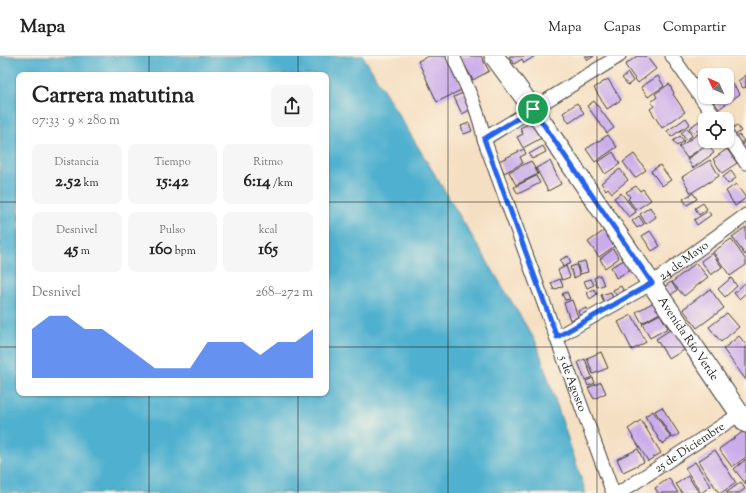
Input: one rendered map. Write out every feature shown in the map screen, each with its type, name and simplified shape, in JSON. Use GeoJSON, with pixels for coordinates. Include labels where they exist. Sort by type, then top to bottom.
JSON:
{"type":"FeatureCollection","features":[{"type":"Feature","properties":{"kind":"main road","name":"Avenida Río Verde"},"geometry":{"type":"LineString","coordinates":[[494,56],[533,109],[743,418]]}},
{"type":"Feature","properties":{"kind":"street","name":"5 de Agosto"},"geometry":{"type":"LineString","coordinates":[[453,56],[469,92],[482,128],[484,139],[613,493]]}},
{"type":"Feature","properties":{"kind":"street"},"geometry":{"type":"LineString","coordinates":[[484,139],[619,56]]}},
{"type":"Feature","properties":{"kind":"street"},"geometry":{"type":"LineString","coordinates":[[672,56],[711,112]]}},
{"type":"Feature","properties":{"kind":"street"},"geometry":{"type":"LineString","coordinates":[[734,145],[746,163]]}},
{"type":"Feature","properties":{"kind":"street","name":"24 de Mayo"},"geometry":{"type":"LineString","coordinates":[[557,337],[652,283],[746,215]]}},
{"type":"Feature","properties":{"kind":"street","name":"25 de Diciembre"},"geometry":{"type":"LineString","coordinates":[[619,493],[743,418]]}},
{"type":"Feature","properties":{"kind":"water"},"geometry":{"type":"Polygon","coordinates":[[[0,56],[363,56],[536,342],[586,493],[0,493],[0,56]]]}},
{"type":"Feature","properties":{"kind":"building"},"geometry":{"type":"Polygon","coordinates":[[[429,56],[447,56],[463,89],[437,102],[418,61],[429,56]]]}},
{"type":"Feature","properties":{"kind":"building"},"geometry":{"type":"Polygon","coordinates":[[[459,56],[481,56],[489,71],[473,80],[459,56]]]}},
{"type":"Feature","properties":{"kind":"building"},"geometry":{"type":"Polygon","coordinates":[[[535,56],[524,63],[522,59],[514,64],[509,57],[535,56]]]}},
{"type":"Feature","properties":{"kind":"building"},"geometry":{"type":"Polygon","coordinates":[[[585,56],[594,56],[588,60],[585,56]]]}},
{"type":"Feature","properties":{"kind":"building"},"geometry":{"type":"Polygon","coordinates":[[[637,56],[646,56],[656,69],[638,83],[625,65],[637,56]]]}},
{"type":"Feature","properties":{"kind":"building"},"geometry":{"type":"Polygon","coordinates":[[[628,73],[633,81],[628,85],[622,78],[628,73]]]}},
{"type":"Feature","properties":{"kind":"building"},"geometry":{"type":"Polygon","coordinates":[[[746,75],[746,87],[743,88],[738,81],[746,75]]]}},
{"type":"Feature","properties":{"kind":"building"},"geometry":{"type":"Polygon","coordinates":[[[658,76],[664,86],[648,97],[641,87],[658,76]]]}},
{"type":"Feature","properties":{"kind":"building"},"geometry":{"type":"Polygon","coordinates":[[[608,79],[621,100],[607,109],[594,88],[608,79]]]}},
{"type":"Feature","properties":{"kind":"building"},"geometry":{"type":"Polygon","coordinates":[[[669,84],[674,93],[673,94],[685,112],[662,128],[650,109],[654,106],[651,102],[657,97],[655,94],[669,84]]]}},
{"type":"Feature","properties":{"kind":"building"},"geometry":{"type":"Polygon","coordinates":[[[734,86],[740,94],[734,98],[734,86]]]}},
{"type":"Feature","properties":{"kind":"building"},"geometry":{"type":"Polygon","coordinates":[[[465,92],[472,109],[462,114],[454,97],[465,92]]]}},
{"type":"Feature","properties":{"kind":"building"},"geometry":{"type":"Polygon","coordinates":[[[594,101],[614,128],[607,133],[587,106],[594,101]]]}},
{"type":"Feature","properties":{"kind":"building"},"geometry":{"type":"Polygon","coordinates":[[[577,103],[584,113],[569,123],[563,113],[577,103]]]}},
{"type":"Feature","properties":{"kind":"building"},"geometry":{"type":"Polygon","coordinates":[[[715,104],[726,104],[719,109],[715,104]]]}},
{"type":"Feature","properties":{"kind":"building"},"geometry":{"type":"Polygon","coordinates":[[[686,118],[690,124],[671,137],[667,131],[686,118]]]}},
{"type":"Feature","properties":{"kind":"building"},"geometry":{"type":"Polygon","coordinates":[[[537,120],[545,136],[523,148],[517,137],[523,134],[520,128],[537,120]]]}},
{"type":"Feature","properties":{"kind":"building"},"geometry":{"type":"Polygon","coordinates":[[[698,122],[698,130],[693,133],[689,128],[698,122]]]}},
{"type":"Feature","properties":{"kind":"building"},"geometry":{"type":"Polygon","coordinates":[[[469,123],[472,131],[464,134],[461,126],[469,123]]]}},
{"type":"Feature","properties":{"kind":"building"},"geometry":{"type":"Polygon","coordinates":[[[737,125],[741,131],[734,136],[734,127],[737,125]]]}},
{"type":"Feature","properties":{"kind":"building"},"geometry":{"type":"Polygon","coordinates":[[[687,128],[692,136],[686,140],[681,133],[687,128]]]}},
{"type":"Feature","properties":{"kind":"building"},"geometry":{"type":"Polygon","coordinates":[[[698,134],[698,148],[701,148],[687,158],[679,147],[698,134]]]}},
{"type":"Feature","properties":{"kind":"building"},"geometry":{"type":"Polygon","coordinates":[[[608,135],[617,147],[595,162],[586,149],[608,135]]]}},
{"type":"Feature","properties":{"kind":"building"},"geometry":{"type":"Polygon","coordinates":[[[739,135],[744,141],[740,143],[736,137],[739,135]]]}},
{"type":"Feature","properties":{"kind":"building"},"geometry":{"type":"Polygon","coordinates":[[[680,136],[684,141],[677,146],[673,141],[680,136]]]}},
{"type":"Feature","properties":{"kind":"building"},"geometry":{"type":"Polygon","coordinates":[[[746,141],[746,152],[741,145],[746,141]]]}},
{"type":"Feature","properties":{"kind":"building"},"geometry":{"type":"Polygon","coordinates":[[[543,146],[546,152],[532,159],[529,154],[543,146]]]}},
{"type":"Feature","properties":{"kind":"building"},"geometry":{"type":"Polygon","coordinates":[[[704,148],[710,148],[714,153],[693,168],[687,159],[704,148]]]}},
{"type":"Feature","properties":{"kind":"building"},"geometry":{"type":"Polygon","coordinates":[[[524,149],[526,154],[520,157],[523,163],[504,173],[499,161],[524,149]]]}},
{"type":"Feature","properties":{"kind":"building"},"geometry":{"type":"Polygon","coordinates":[[[727,149],[737,163],[722,173],[713,159],[727,149]]]}},
{"type":"Feature","properties":{"kind":"building"},"geometry":{"type":"Polygon","coordinates":[[[613,152],[620,164],[605,174],[598,162],[613,152]]]}},
{"type":"Feature","properties":{"kind":"building"},"geometry":{"type":"Polygon","coordinates":[[[634,154],[646,170],[635,178],[623,162],[634,154]]]}},
{"type":"Feature","properties":{"kind":"building"},"geometry":{"type":"Polygon","coordinates":[[[710,160],[719,176],[691,193],[682,177],[710,160]]]}},
{"type":"Feature","properties":{"kind":"building"},"geometry":{"type":"Polygon","coordinates":[[[531,161],[538,174],[516,185],[509,172],[531,161]]]}},
{"type":"Feature","properties":{"kind":"building"},"geometry":{"type":"Polygon","coordinates":[[[550,161],[561,184],[548,191],[536,168],[550,161]]]}},
{"type":"Feature","properties":{"kind":"building"},"geometry":{"type":"Polygon","coordinates":[[[660,165],[671,180],[662,186],[651,171],[660,165]]]}},
{"type":"Feature","properties":{"kind":"building"},"geometry":{"type":"Polygon","coordinates":[[[620,169],[628,180],[612,193],[608,188],[606,190],[601,183],[620,169]]]}},
{"type":"Feature","properties":{"kind":"building"},"geometry":{"type":"Polygon","coordinates":[[[731,171],[736,178],[728,184],[723,177],[731,171]]]}},
{"type":"Feature","properties":{"kind":"building"},"geometry":{"type":"Polygon","coordinates":[[[536,176],[540,183],[518,194],[514,187],[536,176]]]}},
{"type":"Feature","properties":{"kind":"building"},"geometry":{"type":"Polygon","coordinates":[[[736,184],[746,198],[735,206],[726,191],[736,184]]]}},
{"type":"Feature","properties":{"kind":"building"},"geometry":{"type":"Polygon","coordinates":[[[636,186],[640,191],[643,189],[651,200],[636,210],[628,199],[630,197],[626,192],[636,186]]]}},
{"type":"Feature","properties":{"kind":"building"},"geometry":{"type":"Polygon","coordinates":[[[621,193],[636,212],[629,217],[614,198],[621,193]]]}},
{"type":"Feature","properties":{"kind":"building"},"geometry":{"type":"Polygon","coordinates":[[[693,193],[697,199],[687,205],[683,199],[693,193]]]}},
{"type":"Feature","properties":{"kind":"building"},"geometry":{"type":"Polygon","coordinates":[[[703,203],[707,209],[699,215],[695,208],[703,203]]]}},
{"type":"Feature","properties":{"kind":"building"},"geometry":{"type":"Polygon","coordinates":[[[650,207],[656,217],[646,224],[640,214],[650,207]]]}},
{"type":"Feature","properties":{"kind":"building"},"geometry":{"type":"Polygon","coordinates":[[[708,211],[711,215],[697,225],[694,220],[708,211]]]}},
{"type":"Feature","properties":{"kind":"building"},"geometry":{"type":"Polygon","coordinates":[[[639,216],[644,224],[637,228],[632,221],[639,216]]]}},
{"type":"Feature","properties":{"kind":"building"},"geometry":{"type":"Polygon","coordinates":[[[746,227],[746,254],[745,255],[732,237],[746,227]]]}},
{"type":"Feature","properties":{"kind":"building"},"geometry":{"type":"Polygon","coordinates":[[[608,228],[619,243],[599,257],[588,242],[608,228]]]}},
{"type":"Feature","properties":{"kind":"building"},"geometry":{"type":"Polygon","coordinates":[[[650,231],[660,246],[652,251],[642,236],[650,231]]]}},
{"type":"Feature","properties":{"kind":"building"},"geometry":{"type":"Polygon","coordinates":[[[731,239],[746,260],[746,265],[730,276],[713,252],[731,239]]]}},
{"type":"Feature","properties":{"kind":"building"},"geometry":{"type":"Polygon","coordinates":[[[613,249],[619,258],[605,268],[600,259],[613,249]]]}},
{"type":"Feature","properties":{"kind":"building"},"geometry":{"type":"Polygon","coordinates":[[[712,253],[722,267],[711,275],[701,261],[712,253]]]}},
{"type":"Feature","properties":{"kind":"building"},"geometry":{"type":"Polygon","coordinates":[[[568,256],[571,263],[563,267],[560,260],[568,256]]]}},
{"type":"Feature","properties":{"kind":"building"},"geometry":{"type":"Polygon","coordinates":[[[626,259],[632,269],[616,278],[611,267],[626,259]]]}},
{"type":"Feature","properties":{"kind":"building"},"geometry":{"type":"Polygon","coordinates":[[[585,261],[588,272],[580,274],[577,263],[585,261]]]}},
{"type":"Feature","properties":{"kind":"building"},"geometry":{"type":"Polygon","coordinates":[[[696,263],[708,277],[684,296],[672,282],[696,263]]]}},
{"type":"Feature","properties":{"kind":"building"},"geometry":{"type":"Polygon","coordinates":[[[576,265],[580,275],[574,278],[570,267],[576,265]]]}},
{"type":"Feature","properties":{"kind":"building"},"geometry":{"type":"Polygon","coordinates":[[[566,266],[570,277],[562,280],[558,270],[566,266]]]}},
{"type":"Feature","properties":{"kind":"building"},"geometry":{"type":"Polygon","coordinates":[[[600,275],[604,285],[597,287],[594,278],[600,275]]]}},
{"type":"Feature","properties":{"kind":"building"},"geometry":{"type":"Polygon","coordinates":[[[731,278],[737,286],[725,297],[718,289],[731,278]]]}},
{"type":"Feature","properties":{"kind":"building"},"geometry":{"type":"Polygon","coordinates":[[[560,279],[563,286],[554,290],[551,283],[560,279]]]}},
{"type":"Feature","properties":{"kind":"building"},"geometry":{"type":"Polygon","coordinates":[[[591,279],[594,285],[587,288],[584,281],[591,279]]]}},
{"type":"Feature","properties":{"kind":"building"},"geometry":{"type":"Polygon","coordinates":[[[671,282],[677,290],[671,295],[665,286],[671,282]]]}},
{"type":"Feature","properties":{"kind":"building"},"geometry":{"type":"Polygon","coordinates":[[[746,282],[746,293],[739,299],[734,293],[746,282]]]}},
{"type":"Feature","properties":{"kind":"building"},"geometry":{"type":"Polygon","coordinates":[[[621,286],[625,294],[618,298],[613,290],[621,286]]]}},
{"type":"Feature","properties":{"kind":"building"},"geometry":{"type":"Polygon","coordinates":[[[594,289],[597,294],[590,299],[587,293],[594,289]]]}},
{"type":"Feature","properties":{"kind":"building"},"geometry":{"type":"Polygon","coordinates":[[[710,289],[724,308],[697,328],[683,309],[710,289]]]}},
{"type":"Feature","properties":{"kind":"building"},"geometry":{"type":"Polygon","coordinates":[[[567,292],[570,299],[565,300],[562,294],[567,292]]]}},
{"type":"Feature","properties":{"kind":"building"},"geometry":{"type":"Polygon","coordinates":[[[611,292],[613,299],[604,302],[601,295],[611,292]]]}},
{"type":"Feature","properties":{"kind":"building"},"geometry":{"type":"Polygon","coordinates":[[[572,300],[578,317],[570,320],[564,303],[572,300]]]}},
{"type":"Feature","properties":{"kind":"building"},"geometry":{"type":"Polygon","coordinates":[[[654,302],[660,313],[642,323],[636,312],[654,302]]]}},
{"type":"Feature","properties":{"kind":"building"},"geometry":{"type":"Polygon","coordinates":[[[587,308],[589,315],[580,317],[578,311],[587,308]]]}},
{"type":"Feature","properties":{"kind":"building"},"geometry":{"type":"Polygon","coordinates":[[[727,313],[739,327],[721,342],[709,327],[727,313]]]}},
{"type":"Feature","properties":{"kind":"building"},"geometry":{"type":"Polygon","coordinates":[[[660,314],[668,328],[650,338],[642,324],[660,314]]]}},
{"type":"Feature","properties":{"kind":"building"},"geometry":{"type":"Polygon","coordinates":[[[632,315],[646,342],[632,350],[618,322],[632,315]]]}},
{"type":"Feature","properties":{"kind":"building"},"geometry":{"type":"Polygon","coordinates":[[[676,326],[689,347],[669,359],[656,339],[676,326]]]}},
{"type":"Feature","properties":{"kind":"building"},"geometry":{"type":"Polygon","coordinates":[[[739,336],[746,345],[746,380],[723,349],[739,336]]]}},
{"type":"Feature","properties":{"kind":"building"},"geometry":{"type":"Polygon","coordinates":[[[601,352],[608,368],[593,374],[587,358],[601,352]]]}},
{"type":"Feature","properties":{"kind":"building"},"geometry":{"type":"Polygon","coordinates":[[[585,359],[592,377],[585,380],[578,362],[585,359]]]}},
{"type":"Feature","properties":{"kind":"building"},"geometry":{"type":"Polygon","coordinates":[[[593,378],[595,383],[588,386],[586,381],[593,378]]]}},
{"type":"Feature","properties":{"kind":"building"},"geometry":{"type":"Polygon","coordinates":[[[601,382],[606,393],[594,399],[588,388],[601,382]]]}},
{"type":"Feature","properties":{"kind":"building"},"geometry":{"type":"Polygon","coordinates":[[[662,407],[679,434],[672,438],[655,411],[662,407]]]}},
{"type":"Feature","properties":{"kind":"building"},"geometry":{"type":"Polygon","coordinates":[[[653,411],[671,438],[662,444],[645,416],[653,411]]]}},
{"type":"Feature","properties":{"kind":"building"},"geometry":{"type":"Polygon","coordinates":[[[641,420],[661,453],[648,461],[628,429],[641,420]]]}},
{"type":"Feature","properties":{"kind":"building"},"geometry":{"type":"Polygon","coordinates":[[[744,431],[746,434],[746,457],[732,467],[719,449],[744,431]]]}},
{"type":"Feature","properties":{"kind":"building"},"geometry":{"type":"Polygon","coordinates":[[[638,449],[644,462],[623,472],[617,459],[638,449]]]}},
{"type":"Feature","properties":{"kind":"building"},"geometry":{"type":"Polygon","coordinates":[[[715,450],[736,483],[721,493],[719,493],[698,461],[715,450]]]}},
{"type":"Feature","properties":{"kind":"building"},"geometry":{"type":"Polygon","coordinates":[[[746,459],[746,484],[734,469],[746,459]]]}},
{"type":"Feature","properties":{"kind":"building"},"geometry":{"type":"Polygon","coordinates":[[[695,462],[711,486],[701,493],[685,468],[695,462]]]}},
{"type":"Feature","properties":{"kind":"building"},"geometry":{"type":"Polygon","coordinates":[[[688,476],[699,493],[682,493],[676,484],[688,476]]]}},
{"type":"Feature","properties":{"kind":"building"},"geometry":{"type":"Polygon","coordinates":[[[669,478],[678,493],[658,493],[655,488],[669,478]]]}},
{"type":"Feature","properties":{"kind":"building"},"geometry":{"type":"Polygon","coordinates":[[[741,482],[745,489],[739,493],[726,493],[741,482]]]}},
{"type":"Feature","properties":{"kind":"route"},"geometry":{"type":"LineString","coordinates":[[533,109],[652,283],[557,337],[484,139],[533,109]]}}]}
